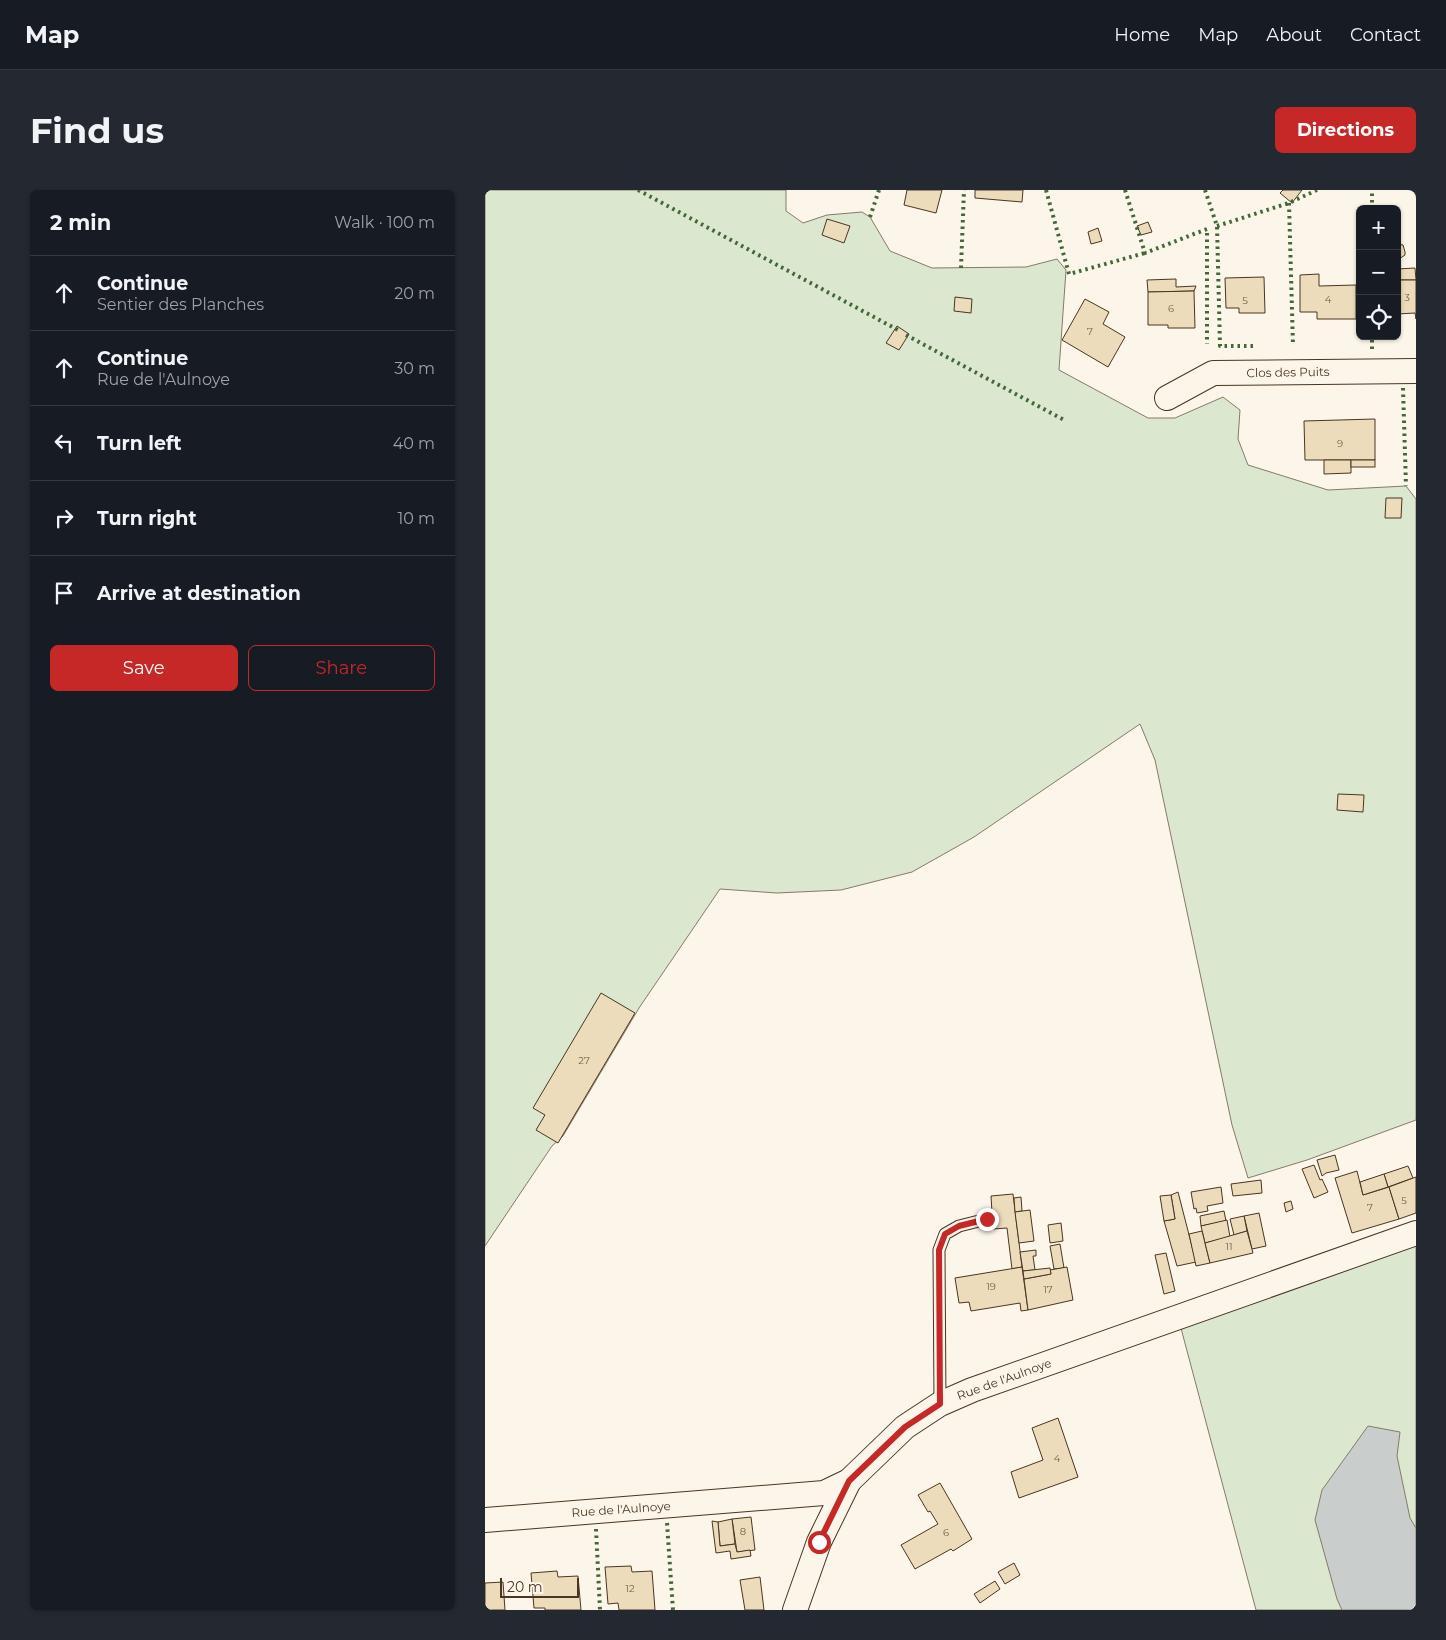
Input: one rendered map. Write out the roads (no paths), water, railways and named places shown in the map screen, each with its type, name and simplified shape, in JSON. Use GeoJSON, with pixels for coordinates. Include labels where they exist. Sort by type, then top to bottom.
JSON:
{"type":"FeatureCollection","features":[{"type":"Feature","properties":{"kind":"street","name":"Clos des Puits"},"geometry":{"type":"LineString","coordinates":[[1167,398],[1213,373],[1416,371]]}},
{"type":"Feature","properties":{"kind":"street","name":"Rue de l'Aulnoye"},"geometry":{"type":"LineString","coordinates":[[485,1520],[823,1493],[849,1481],[905,1427],[940,1404],[972,1390],[1416,1233]]}},
{"type":"Feature","properties":{"kind":"street"},"geometry":{"type":"LineString","coordinates":[[795,1610],[819,1542],[849,1481]]}},
{"type":"Feature","properties":{"kind":"lane"},"geometry":{"type":"LineString","coordinates":[[940,1404],[939,1250],[945,1234],[959,1226],[987,1219]]}}]}
